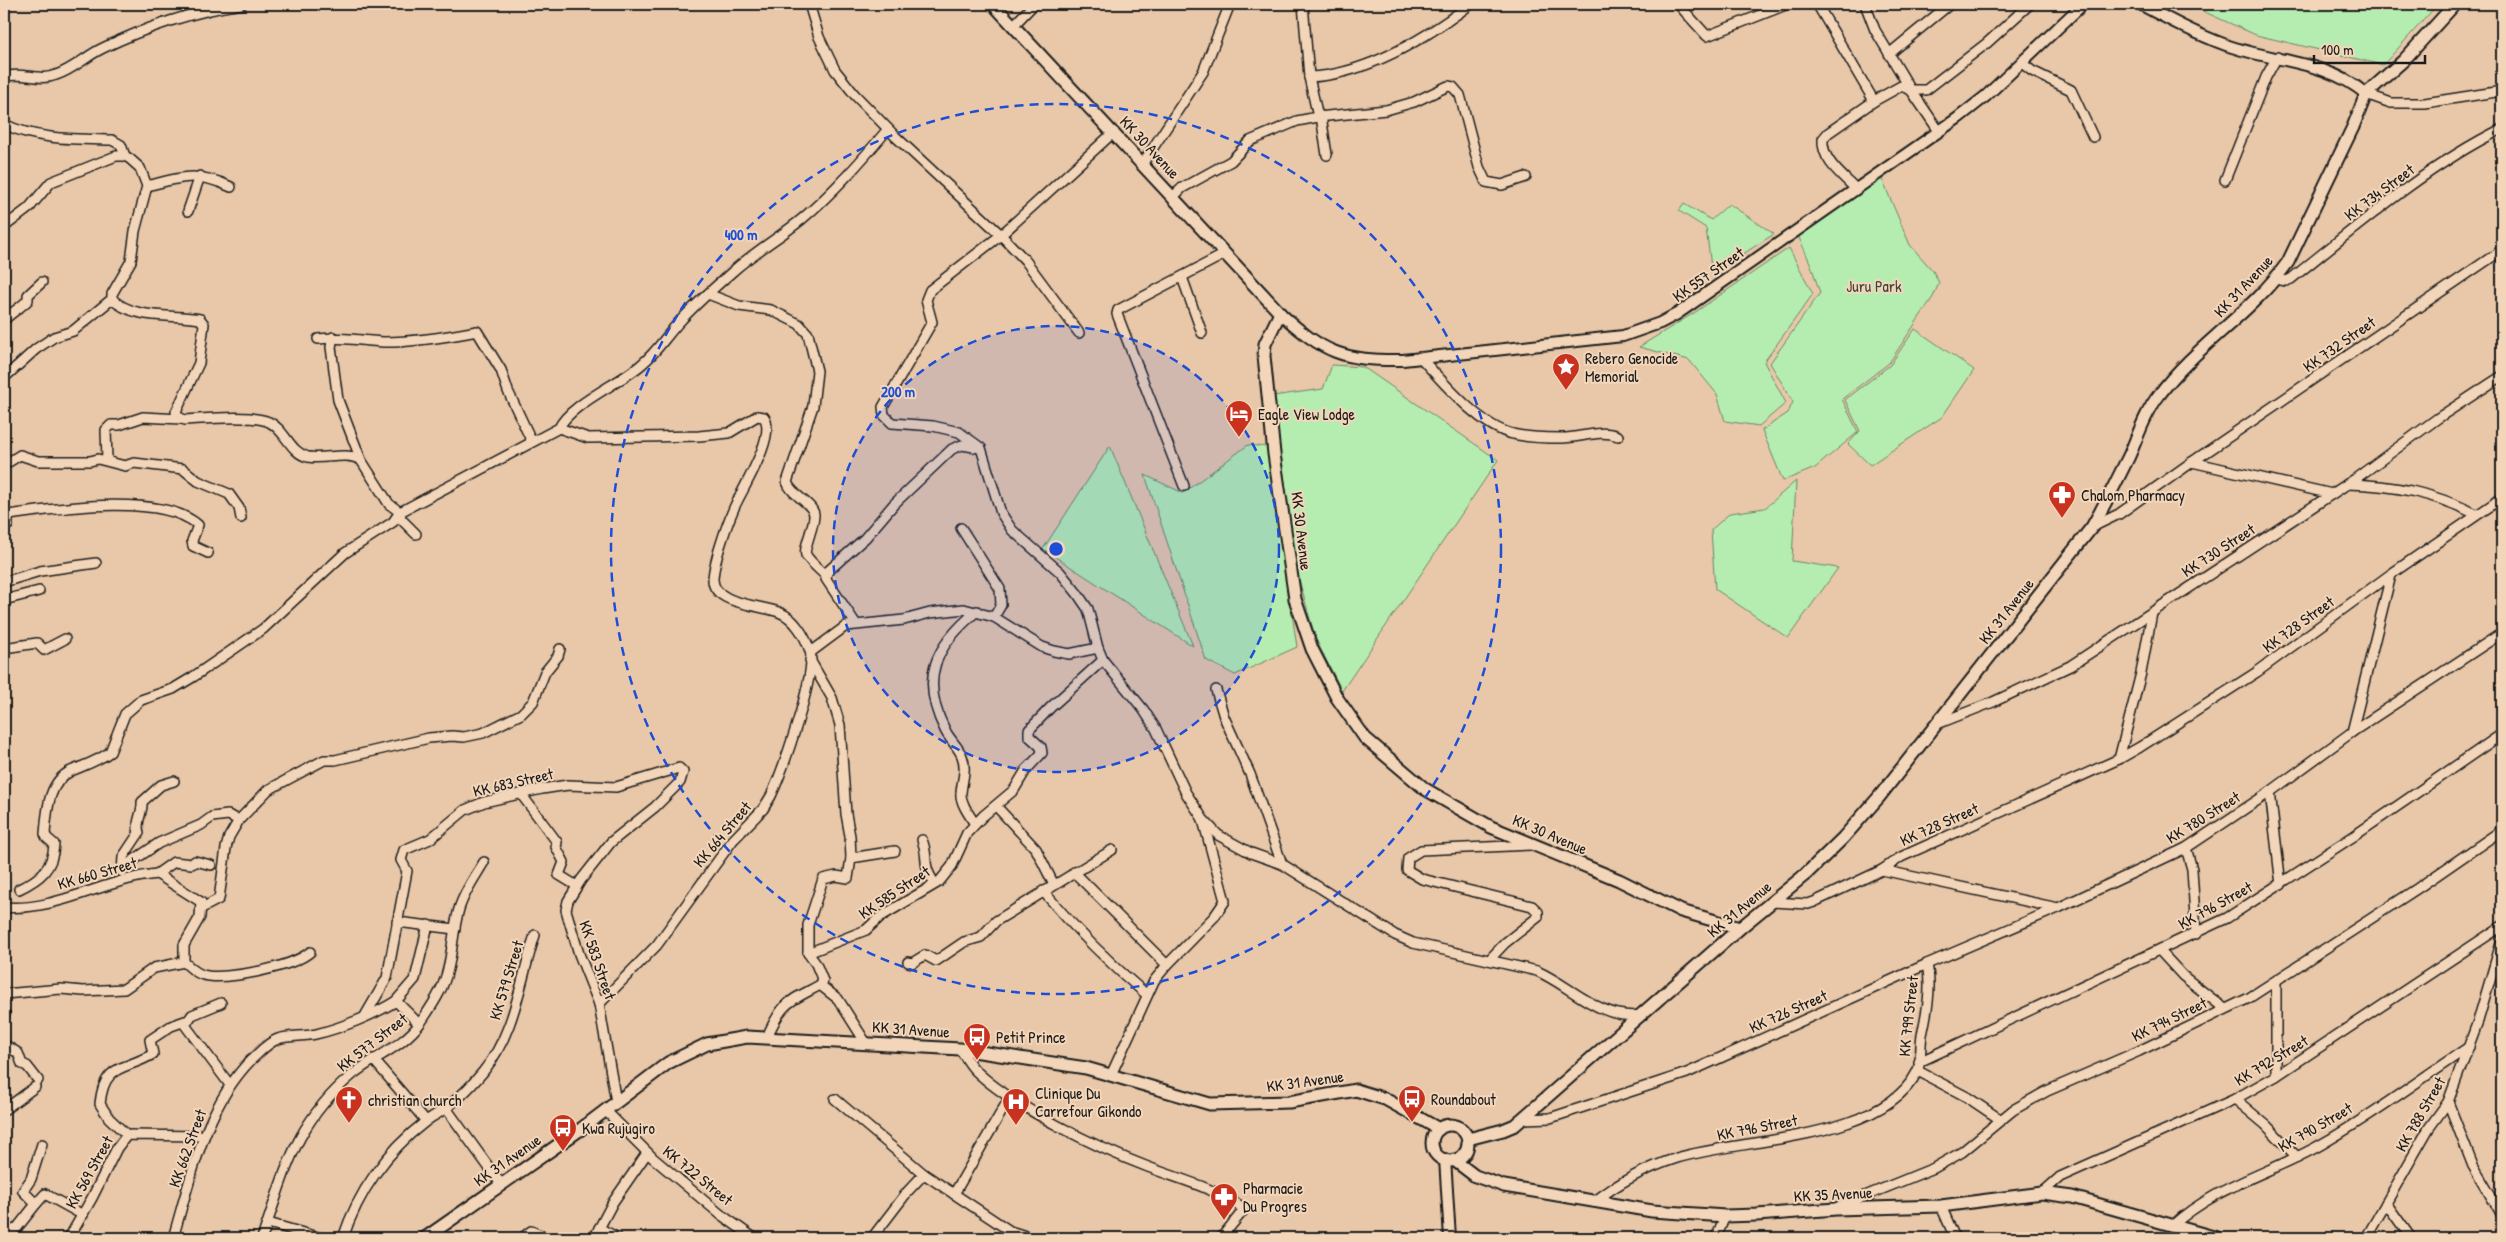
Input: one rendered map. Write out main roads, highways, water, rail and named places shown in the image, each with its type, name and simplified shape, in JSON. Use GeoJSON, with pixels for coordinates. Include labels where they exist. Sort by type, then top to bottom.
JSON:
{"type":"FeatureCollection","features":[{"type":"Feature","properties":{"kind":"main road","name":"KK 30 Avenue"},"geometry":{"type":"LineString","coordinates":[[993,4],[1174,196],[1280,313],[1265,344],[1264,356],[1274,454],[1295,599],[1312,649],[1337,698],[1365,738],[1425,789],[1491,827],[1536,844],[1619,880],[1681,911],[1740,928]]}},
{"type":"Feature","properties":{"kind":"main road","name":"KK 31 Avenue"},"geometry":{"type":"LineString","coordinates":[[1468,1139],[1508,1129],[1523,1119],[1578,1067],[1643,1015],[1740,928],[1806,874],[1862,819],[2092,527],[2115,485],[2157,397],[2175,375],[2250,307],[2276,279],[2288,262],[2354,127],[2366,94],[2404,60],[2455,4]]}},
{"type":"Feature","properties":{"kind":"main road","name":"KK 31 Avenue"},"geometry":{"type":"LineString","coordinates":[[425,1238],[668,1063],[692,1050],[718,1041],[747,1037],[960,1049],[1086,1068],[1210,1104],[1277,1103],[1356,1090],[1385,1098],[1439,1129]]}},
{"type":"Feature","properties":{"kind":"main road"},"geometry":{"type":"LineString","coordinates":[[1447,1125],[1456,1126],[1464,1131],[1468,1139],[1465,1152],[1450,1160],[1437,1154],[1433,1146],[1434,1137],[1439,1129],[1447,1125]]}},
{"type":"Feature","properties":{"kind":"main road","name":"KK 35 Avenue"},"geometry":{"type":"LineString","coordinates":[[1450,1160],[1475,1176],[1497,1184],[1652,1211],[1725,1216],[1836,1208],[1941,1206],[2042,1193],[2072,1197],[2172,1226],[2202,1237],[2217,1238]]}},
{"type":"Feature","properties":{"kind":"place","name":"Rebero Genocide Memorial"},"geometry":{"type":"Point","coordinates":[1566,391]}},
{"type":"Feature","properties":{"kind":"place","name":"Eagle View Lodge"},"geometry":{"type":"Point","coordinates":[1239,438]}},
{"type":"Feature","properties":{"kind":"place","name":"Chalom Pharmacy"},"geometry":{"type":"Point","coordinates":[2062,519]}},
{"type":"Feature","properties":{"kind":"place","name":"Petit Prince"},"geometry":{"type":"Point","coordinates":[977,1061]}},
{"type":"Feature","properties":{"kind":"place","name":"Roundabout"},"geometry":{"type":"Point","coordinates":[1412,1123]}},
{"type":"Feature","properties":{"kind":"place","name":"christian church"},"geometry":{"type":"Point","coordinates":[349,1124]}},
{"type":"Feature","properties":{"kind":"place","name":"Clinique Du Carrefour Gikondo"},"geometry":{"type":"Point","coordinates":[1016,1126]}},
{"type":"Feature","properties":{"kind":"place","name":"Kwa Rujugiro"},"geometry":{"type":"Point","coordinates":[563,1152]}},
{"type":"Feature","properties":{"kind":"place","name":"Pharmacie Du Progres"},"geometry":{"type":"Point","coordinates":[1224,1221]}},
{"type":"Feature","properties":{"kind":"park label","name":"Juru Park"},"geometry":{"type":"Point","coordinates":[1874,286]}}]}
